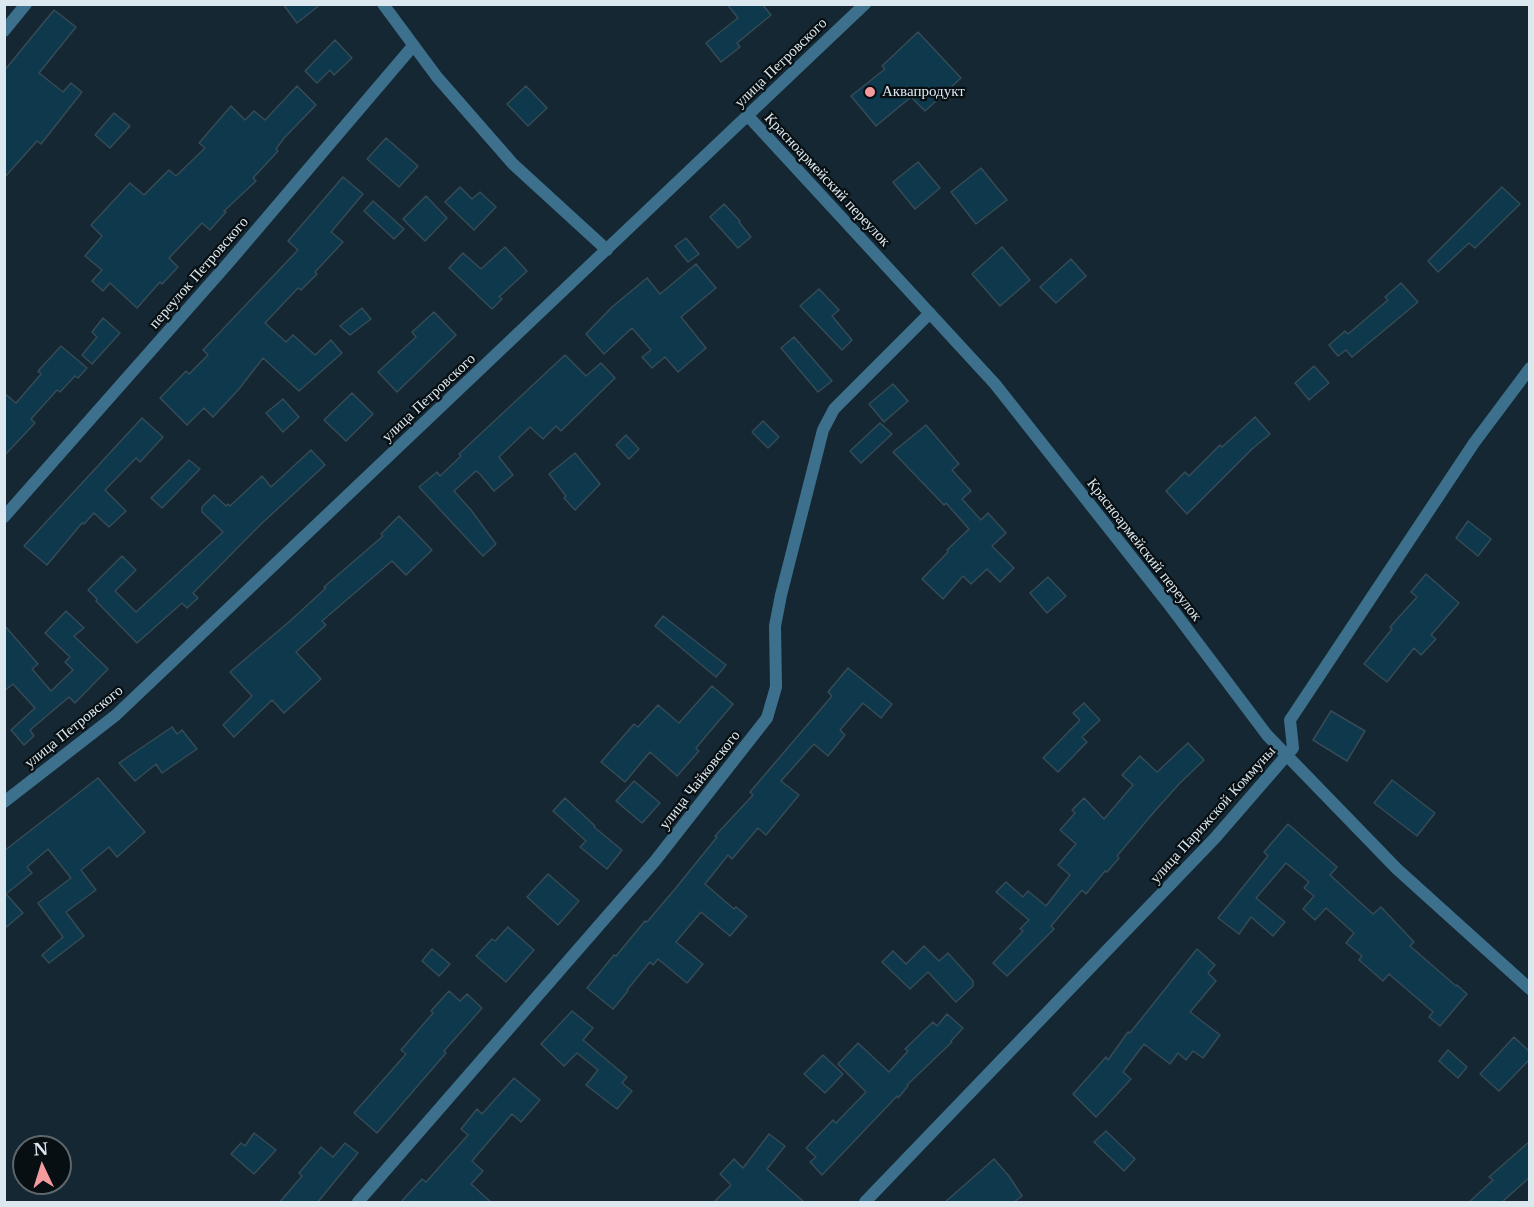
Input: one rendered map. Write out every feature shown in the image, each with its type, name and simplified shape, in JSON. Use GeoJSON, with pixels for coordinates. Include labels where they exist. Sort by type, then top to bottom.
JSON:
{"type":"FeatureCollection","features":[{"type":"Feature","properties":{"kind":"street"},"geometry":{"type":"LineString","coordinates":[[4,31],[26,4]]}},
{"type":"Feature","properties":{"kind":"street"},"geometry":{"type":"LineString","coordinates":[[383,4],[437,77],[513,164],[607,250]]}},
{"type":"Feature","properties":{"kind":"street","name":"улица Петровского"},"geometry":{"type":"LineString","coordinates":[[4,802],[116,715],[865,4]]}},
{"type":"Feature","properties":{"kind":"street","name":"переулок Петровского"},"geometry":{"type":"LineString","coordinates":[[4,517],[230,261],[413,46]]}},
{"type":"Feature","properties":{"kind":"street","name":"Красноармейский переулок"},"geometry":{"type":"LineString","coordinates":[[748,116],[995,384],[1167,602],[1267,735],[1397,869],[1530,989]]}},
{"type":"Feature","properties":{"kind":"street","name":"улица Чайковского"},"geometry":{"type":"LineString","coordinates":[[358,1203],[655,861],[767,718],[776,687],[775,626],[779,605],[824,430],[834,409],[930,313]]}},
{"type":"Feature","properties":{"kind":"street","name":"улица Парижской Коммуны"},"geometry":{"type":"LineString","coordinates":[[865,1203],[1215,838],[1287,756],[1293,748],[1290,720],[1474,443],[1530,368]]}},
{"type":"Feature","properties":{"kind":"building"},"geometry":{"type":"Polygon","coordinates":[[[283,4],[321,4],[297,23],[283,4]]]}},
{"type":"Feature","properties":{"kind":"building"},"geometry":{"type":"Polygon","coordinates":[[[727,4],[762,4],[771,15],[737,43],[740,47],[721,62],[706,43],[738,18],[727,4]]]}},
{"type":"Feature","properties":{"kind":"building"},"geometry":{"type":"Polygon","coordinates":[[[54,10],[76,27],[39,73],[63,92],[71,83],[82,92],[41,144],[37,141],[4,178],[4,71],[54,10]]]}},
{"type":"Feature","properties":{"kind":"building"},"geometry":{"type":"Polygon","coordinates":[[[918,32],[961,78],[925,111],[911,97],[876,126],[851,96],[885,69],[882,66],[918,32]]]}},
{"type":"Feature","properties":{"kind":"building"},"geometry":{"type":"Polygon","coordinates":[[[335,40],[352,58],[334,75],[330,70],[317,83],[305,71],[335,40]]]}},
{"type":"Feature","properties":{"kind":"building"},"geometry":{"type":"Polygon","coordinates":[[[297,86],[316,105],[284,138],[276,149],[278,151],[253,178],[256,181],[224,211],[226,212],[210,230],[202,223],[169,258],[178,267],[162,284],[160,282],[137,308],[110,283],[103,291],[92,281],[102,270],[85,256],[102,236],[91,225],[130,183],[144,195],[169,170],[176,176],[205,148],[199,143],[231,106],[245,120],[254,111],[265,120],[297,86]]]}},
{"type":"Feature","properties":{"kind":"building"},"geometry":{"type":"Polygon","coordinates":[[[526,86],[547,108],[528,126],[507,104],[526,86]]]}},
{"type":"Feature","properties":{"kind":"building"},"geometry":{"type":"Polygon","coordinates":[[[114,113],[130,126],[110,148],[95,135],[114,113]]]}},
{"type":"Feature","properties":{"kind":"building"},"geometry":{"type":"Polygon","coordinates":[[[386,138],[418,166],[399,187],[367,159],[386,138]]]}},
{"type":"Feature","properties":{"kind":"building"},"geometry":{"type":"Polygon","coordinates":[[[918,162],[940,188],[915,209],[893,182],[918,162]]]}},
{"type":"Feature","properties":{"kind":"building"},"geometry":{"type":"Polygon","coordinates":[[[981,168],[1007,200],[976,224],[951,192],[981,168]]]}},
{"type":"Feature","properties":{"kind":"building"},"geometry":{"type":"Polygon","coordinates":[[[343,177],[363,194],[331,232],[343,242],[315,272],[317,274],[301,290],[298,288],[265,323],[286,342],[293,335],[315,355],[331,340],[342,353],[299,391],[263,358],[213,417],[204,408],[187,425],[160,398],[186,371],[189,374],[208,355],[203,350],[298,250],[288,241],[343,177]]]}},
{"type":"Feature","properties":{"kind":"building"},"geometry":{"type":"Polygon","coordinates":[[[460,187],[472,199],[480,192],[496,207],[474,230],[445,202],[460,187]]]}},
{"type":"Feature","properties":{"kind":"building"},"geometry":{"type":"Polygon","coordinates":[[[1502,187],[1520,204],[1475,248],[1469,243],[1438,272],[1428,261],[1502,187]]]}},
{"type":"Feature","properties":{"kind":"building"},"geometry":{"type":"Polygon","coordinates":[[[426,196],[447,218],[425,241],[403,219],[426,196]]]}},
{"type":"Feature","properties":{"kind":"building"},"geometry":{"type":"Polygon","coordinates":[[[373,201],[404,229],[394,239],[364,211],[373,201]]]}},
{"type":"Feature","properties":{"kind":"building"},"geometry":{"type":"Polygon","coordinates":[[[724,204],[751,237],[738,248],[710,217],[724,204]]]}},
{"type":"Feature","properties":{"kind":"building"},"geometry":{"type":"Polygon","coordinates":[[[686,238],[699,254],[688,262],[675,246],[686,238]]]}},
{"type":"Feature","properties":{"kind":"building"},"geometry":{"type":"Polygon","coordinates":[[[505,247],[527,271],[499,297],[502,299],[492,309],[449,268],[463,253],[481,269],[505,247]]]}},
{"type":"Feature","properties":{"kind":"building"},"geometry":{"type":"Polygon","coordinates":[[[1002,247],[1030,280],[1000,306],[972,274],[1002,247]]]}},
{"type":"Feature","properties":{"kind":"building"},"geometry":{"type":"Polygon","coordinates":[[[1071,259],[1086,276],[1056,303],[1040,287],[1071,259]]]}},
{"type":"Feature","properties":{"kind":"building"},"geometry":{"type":"Polygon","coordinates":[[[696,264],[716,288],[681,317],[706,348],[678,372],[665,357],[652,368],[642,357],[651,350],[632,328],[604,354],[586,334],[612,307],[647,278],[660,294],[696,264]]]}},
{"type":"Feature","properties":{"kind":"building"},"geometry":{"type":"Polygon","coordinates":[[[1401,283],[1418,302],[1352,357],[1346,350],[1338,356],[1329,345],[1345,331],[1348,334],[1388,300],[1385,297],[1401,283]]]}},
{"type":"Feature","properties":{"kind":"building"},"geometry":{"type":"Polygon","coordinates":[[[819,289],[839,310],[832,316],[852,340],[842,350],[800,306],[819,289]]]}},
{"type":"Feature","properties":{"kind":"building"},"geometry":{"type":"Polygon","coordinates":[[[362,308],[371,319],[350,335],[340,326],[362,308]]]}},
{"type":"Feature","properties":{"kind":"building"},"geometry":{"type":"Polygon","coordinates":[[[434,312],[456,335],[397,392],[378,372],[416,337],[412,332],[434,312]]]}},
{"type":"Feature","properties":{"kind":"building"},"geometry":{"type":"Polygon","coordinates":[[[103,318],[120,333],[92,364],[82,355],[97,337],[92,332],[103,318]]]}},
{"type":"Feature","properties":{"kind":"building"},"geometry":{"type":"Polygon","coordinates":[[[794,337],[832,381],[818,392],[781,348],[794,337]]]}},
{"type":"Feature","properties":{"kind":"building"},"geometry":{"type":"Polygon","coordinates":[[[61,346],[87,368],[78,378],[75,376],[60,392],[57,390],[31,419],[35,423],[4,456],[4,393],[16,403],[41,374],[38,371],[61,346]]]}},
{"type":"Feature","properties":{"kind":"building"},"geometry":{"type":"Polygon","coordinates":[[[565,355],[586,376],[601,363],[615,378],[561,431],[556,426],[543,439],[530,427],[499,457],[513,475],[494,491],[476,471],[454,491],[496,544],[483,556],[419,487],[437,472],[440,476],[461,456],[459,454],[565,355]]]}},
{"type":"Feature","properties":{"kind":"building"},"geometry":{"type":"Polygon","coordinates":[[[1314,366],[1329,383],[1309,400],[1295,383],[1314,366]]]}},
{"type":"Feature","properties":{"kind":"building"},"geometry":{"type":"Polygon","coordinates":[[[893,384],[908,401],[884,422],[869,404],[893,384]]]}},
{"type":"Feature","properties":{"kind":"building"},"geometry":{"type":"Polygon","coordinates":[[[352,393],[373,414],[346,441],[324,420],[352,393]]]}},
{"type":"Feature","properties":{"kind":"building"},"geometry":{"type":"Polygon","coordinates":[[[283,399],[299,417],[283,432],[266,413],[283,399]]]}},
{"type":"Feature","properties":{"kind":"building"},"geometry":{"type":"Polygon","coordinates":[[[1255,417],[1270,434],[1187,514],[1166,491],[1185,472],[1189,476],[1220,445],[1222,447],[1255,417]]]}},
{"type":"Feature","properties":{"kind":"building"},"geometry":{"type":"Polygon","coordinates":[[[142,418],[163,437],[140,462],[136,458],[105,490],[126,511],[109,527],[94,513],[84,524],[82,523],[47,565],[24,546],[142,418]]]}},
{"type":"Feature","properties":{"kind":"building"},"geometry":{"type":"Polygon","coordinates":[[[763,421],[779,437],[768,448],[752,432],[763,421]]]}},
{"type":"Feature","properties":{"kind":"building"},"geometry":{"type":"Polygon","coordinates":[[[880,423],[892,434],[861,463],[850,451],[880,423]]]}},
{"type":"Feature","properties":{"kind":"building"},"geometry":{"type":"Polygon","coordinates":[[[926,425],[959,464],[952,470],[971,491],[962,499],[981,520],[988,513],[1006,533],[992,546],[1014,568],[1000,582],[987,569],[971,584],[963,576],[943,599],[922,579],[969,529],[946,503],[944,505],[893,452],[926,425]]]}},
{"type":"Feature","properties":{"kind":"building"},"geometry":{"type":"Polygon","coordinates":[[[626,435],[639,449],[629,459],[616,445],[626,435]]]}},
{"type":"Feature","properties":{"kind":"building"},"geometry":{"type":"Polygon","coordinates":[[[311,450],[325,465],[260,525],[193,593],[198,598],[187,608],[182,603],[137,643],[88,590],[122,556],[136,570],[115,591],[136,612],[223,532],[202,512],[202,507],[214,495],[226,506],[228,504],[230,506],[262,476],[271,487],[311,450]]]}},
{"type":"Feature","properties":{"kind":"building"},"geometry":{"type":"Polygon","coordinates":[[[575,453],[600,484],[575,510],[564,498],[566,496],[549,474],[575,453]]]}},
{"type":"Feature","properties":{"kind":"building"},"geometry":{"type":"Polygon","coordinates":[[[189,460],[200,469],[162,508],[151,498],[189,460]]]}},
{"type":"Feature","properties":{"kind":"building"},"geometry":{"type":"Polygon","coordinates":[[[399,516],[432,550],[406,575],[392,561],[322,621],[326,625],[296,652],[321,679],[284,713],[272,700],[234,737],[223,725],[252,696],[230,672],[383,536],[381,534],[399,516]]]}},
{"type":"Feature","properties":{"kind":"building"},"geometry":{"type":"Polygon","coordinates":[[[1468,521],[1491,539],[1478,556],[1456,538],[1468,521]]]}},
{"type":"Feature","properties":{"kind":"building"},"geometry":{"type":"Polygon","coordinates":[[[1426,574],[1459,603],[1431,635],[1436,639],[1421,655],[1414,648],[1387,682],[1364,664],[1392,629],[1390,627],[1417,597],[1411,592],[1426,574]]]}},
{"type":"Feature","properties":{"kind":"building"},"geometry":{"type":"Polygon","coordinates":[[[1048,577],[1066,596],[1047,613],[1030,593],[1048,577]]]}},
{"type":"Feature","properties":{"kind":"building"},"geometry":{"type":"Polygon","coordinates":[[[66,611],[84,628],[74,636],[108,669],[75,703],[69,697],[30,730],[34,736],[24,745],[11,730],[35,708],[13,684],[4,691],[4,625],[38,664],[32,669],[51,691],[73,670],[65,662],[70,657],[45,633],[66,611]]]}},
{"type":"Feature","properties":{"kind":"building"},"geometry":{"type":"Polygon","coordinates":[[[663,616],[726,665],[716,677],[655,626],[663,616]]]}},
{"type":"Feature","properties":{"kind":"building"},"geometry":{"type":"Polygon","coordinates":[[[848,668],[892,704],[881,718],[863,703],[840,730],[845,735],[828,756],[814,744],[781,781],[799,795],[766,835],[758,828],[732,859],[728,855],[705,884],[734,909],[736,907],[747,916],[730,936],[701,912],[676,942],[703,964],[687,983],[658,959],[653,965],[650,962],[613,1009],[587,988],[614,955],[616,956],[645,921],[647,922],[717,837],[715,836],[753,795],[750,792],[832,696],[828,692],[848,668]]]}},
{"type":"Feature","properties":{"kind":"building"},"geometry":{"type":"Polygon","coordinates":[[[712,686],[733,704],[696,748],[699,751],[677,776],[650,752],[625,782],[601,762],[634,724],[638,727],[658,705],[679,723],[712,686]]]}},
{"type":"Feature","properties":{"kind":"building"},"geometry":{"type":"Polygon","coordinates":[[[1084,703],[1100,720],[1082,737],[1087,742],[1058,772],[1043,758],[1080,720],[1073,713],[1084,703]]]}},
{"type":"Feature","properties":{"kind":"building"},"geometry":{"type":"Polygon","coordinates":[[[1331,711],[1365,731],[1347,761],[1313,740],[1331,711]]]}},
{"type":"Feature","properties":{"kind":"building"},"geometry":{"type":"Polygon","coordinates":[[[172,727],[177,734],[182,730],[197,749],[162,773],[156,764],[135,781],[119,763],[172,727]]]}},
{"type":"Feature","properties":{"kind":"building"},"geometry":{"type":"Polygon","coordinates":[[[1188,743],[1204,760],[1154,812],[1117,856],[1119,858],[1107,872],[1105,871],[1086,894],[1082,890],[1051,926],[1054,929],[1007,976],[993,963],[1023,931],[1020,929],[1029,920],[996,892],[1006,882],[1023,897],[1028,891],[1046,906],[1070,875],[1058,865],[1076,844],[1060,830],[1075,813],[1072,810],[1084,798],[1104,819],[1133,785],[1122,775],[1140,756],[1157,772],[1188,743]]]}},
{"type":"Feature","properties":{"kind":"building"},"geometry":{"type":"Polygon","coordinates":[[[98,778],[145,832],[117,857],[109,847],[81,870],[96,890],[66,912],[84,936],[49,963],[42,955],[63,937],[38,903],[71,878],[48,849],[27,867],[32,873],[6,894],[23,913],[4,929],[4,851],[98,778]]]}},
{"type":"Feature","properties":{"kind":"building"},"geometry":{"type":"Polygon","coordinates":[[[1392,780],[1435,813],[1417,836],[1374,803],[1392,780]]]}},
{"type":"Feature","properties":{"kind":"building"},"geometry":{"type":"Polygon","coordinates":[[[634,781],[660,803],[642,823],[616,801],[634,781]]]}},
{"type":"Feature","properties":{"kind":"building"},"geometry":{"type":"Polygon","coordinates":[[[565,798],[594,827],[622,850],[607,869],[580,847],[586,841],[553,811],[565,798]]]}},
{"type":"Feature","properties":{"kind":"building"},"geometry":{"type":"Polygon","coordinates":[[[1288,824],[1337,867],[1330,875],[1373,914],[1381,907],[1414,942],[1410,946],[1467,994],[1440,1026],[1429,1017],[1433,1012],[1389,974],[1383,981],[1359,960],[1362,956],[1346,943],[1354,933],[1326,908],[1315,920],[1303,909],[1314,896],[1304,888],[1309,882],[1286,863],[1256,898],[1285,922],[1273,936],[1251,917],[1239,934],[1218,918],[1268,856],[1264,852],[1288,824]]]}},
{"type":"Feature","properties":{"kind":"building"},"geometry":{"type":"Polygon","coordinates":[[[548,874],[579,901],[558,925],[527,897],[548,874]]]}},
{"type":"Feature","properties":{"kind":"building"},"geometry":{"type":"Polygon","coordinates":[[[508,927],[534,950],[506,982],[476,956],[492,939],[495,941],[508,927]]]}},
{"type":"Feature","properties":{"kind":"building"},"geometry":{"type":"Polygon","coordinates":[[[924,946],[939,961],[948,953],[973,981],[973,986],[956,1002],[928,972],[910,989],[882,962],[893,951],[906,964],[924,946]]]}},
{"type":"Feature","properties":{"kind":"building"},"geometry":{"type":"Polygon","coordinates":[[[432,949],[450,964],[439,976],[422,961],[432,949]]]}},
{"type":"Feature","properties":{"kind":"building"},"geometry":{"type":"Polygon","coordinates":[[[1197,949],[1215,965],[1208,973],[1216,981],[1190,1012],[1220,1035],[1203,1058],[1193,1051],[1186,1060],[1178,1053],[1170,1064],[1144,1044],[1123,1072],[1131,1079],[1096,1117],[1073,1094],[1106,1057],[1108,1060],[1128,1032],[1130,1033],[1197,949]]]}},
{"type":"Feature","properties":{"kind":"building"},"geometry":{"type":"Polygon","coordinates":[[[449,991],[460,1001],[467,994],[482,1008],[377,1133],[354,1113],[406,1054],[401,1050],[449,991]]]}},
{"type":"Feature","properties":{"kind":"building"},"geometry":{"type":"Polygon","coordinates":[[[572,1011],[593,1028],[583,1040],[627,1077],[622,1083],[632,1091],[617,1109],[586,1085],[598,1070],[577,1053],[564,1066],[541,1044],[572,1011]]]}},
{"type":"Feature","properties":{"kind":"building"},"geometry":{"type":"Polygon","coordinates":[[[947,1014],[963,1028],[822,1175],[810,1162],[816,1157],[806,1148],[833,1120],[836,1123],[866,1092],[838,1064],[858,1043],[889,1072],[908,1051],[905,1049],[933,1022],[937,1026],[947,1014]]]}},
{"type":"Feature","properties":{"kind":"building"},"geometry":{"type":"Polygon","coordinates":[[[1514,1037],[1530,1052],[1530,1059],[1499,1091],[1480,1074],[1514,1037]]]}},
{"type":"Feature","properties":{"kind":"building"},"geometry":{"type":"Polygon","coordinates":[[[1448,1050],[1467,1067],[1458,1078],[1439,1061],[1448,1050]]]}},
{"type":"Feature","properties":{"kind":"building"},"geometry":{"type":"Polygon","coordinates":[[[823,1055],[843,1074],[825,1093],[804,1074],[823,1055]]]}},
{"type":"Feature","properties":{"kind":"building"},"geometry":{"type":"Polygon","coordinates":[[[514,1078],[540,1100],[521,1122],[512,1114],[472,1161],[483,1171],[471,1184],[492,1203],[400,1203],[422,1179],[426,1182],[468,1135],[461,1129],[477,1109],[482,1114],[514,1078]]]}},
{"type":"Feature","properties":{"kind":"building"},"geometry":{"type":"Polygon","coordinates":[[[1106,1131],[1135,1159],[1124,1171],[1094,1142],[1106,1131]]]}},
{"type":"Feature","properties":{"kind":"building"},"geometry":{"type":"Polygon","coordinates":[[[254,1133],[276,1150],[254,1174],[231,1154],[241,1143],[245,1146],[254,1133]]]}},
{"type":"Feature","properties":{"kind":"building"},"geometry":{"type":"Polygon","coordinates":[[[769,1134],[785,1146],[767,1169],[805,1203],[713,1203],[731,1185],[720,1174],[734,1159],[743,1168],[769,1134]]]}},
{"type":"Feature","properties":{"kind":"building"},"geometry":{"type":"Polygon","coordinates":[[[1530,1141],[1530,1177],[1501,1203],[1468,1203],[1493,1180],[1489,1177],[1530,1141]]]}},
{"type":"Feature","properties":{"kind":"building"},"geometry":{"type":"Polygon","coordinates":[[[345,1143],[358,1153],[317,1203],[279,1203],[302,1176],[299,1173],[321,1147],[333,1157],[345,1143]]]}},
{"type":"Feature","properties":{"kind":"building"},"geometry":{"type":"Polygon","coordinates":[[[994,1159],[1022,1196],[1013,1203],[944,1203],[994,1159]]]}},
{"type":"Feature","properties":{"kind":"place","name":"Аквапродукт"},"geometry":{"type":"Point","coordinates":[870,92]}}]}
